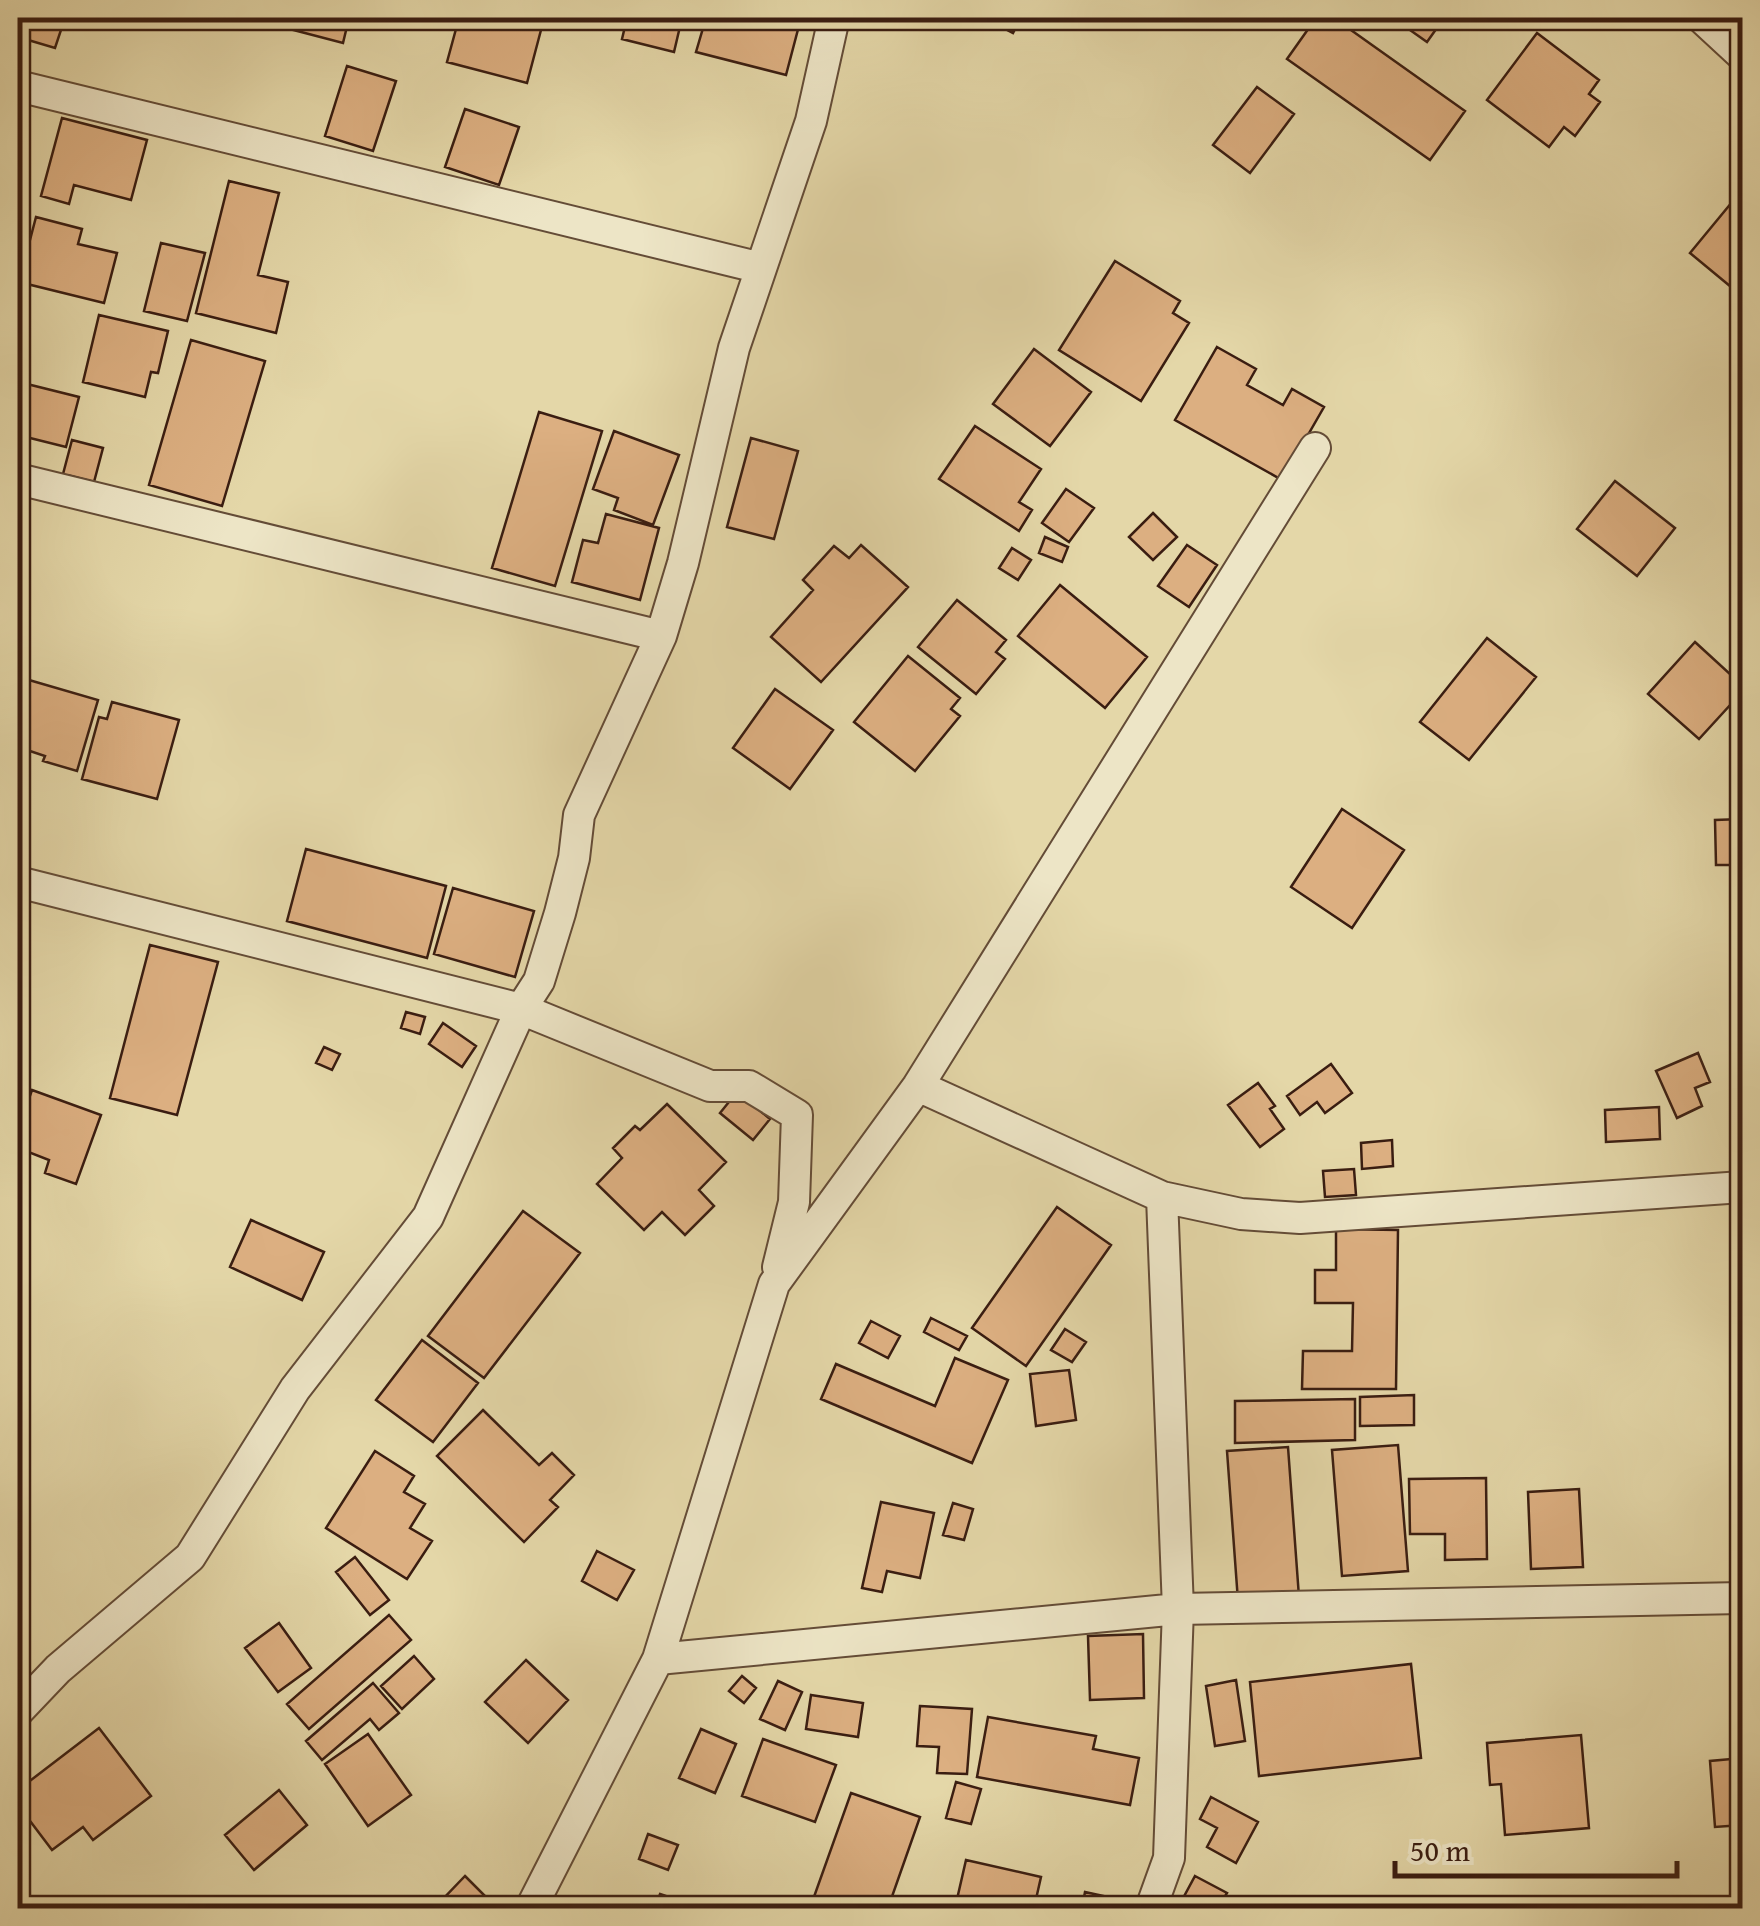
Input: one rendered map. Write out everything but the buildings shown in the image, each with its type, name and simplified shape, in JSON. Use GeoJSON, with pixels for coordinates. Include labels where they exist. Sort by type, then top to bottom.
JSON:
{"type":"FeatureCollection","features":[{"type":"Feature","properties":{"kind":"street"},"geometry":{"type":"LineString","coordinates":[[18,1711],[58,1669],[190,1556],[294,1390],[428,1217],[521,1009],[539,981],[574,858],[580,815],[661,636],[688,546],[734,348],[811,122],[834,18]]}},
{"type":"Feature","properties":{"kind":"street"},"geometry":{"type":"LineString","coordinates":[[1702,18],[1742,55]]}},
{"type":"Feature","properties":{"kind":"street"},"geometry":{"type":"LineString","coordinates":[[18,86],[761,268]]}},
{"type":"Feature","properties":{"kind":"street"},"geometry":{"type":"LineString","coordinates":[[774,1284],[918,1086],[1315,448]]}},
{"type":"Feature","properties":{"kind":"street"},"geometry":{"type":"LineString","coordinates":[[18,479],[661,636]]}},
{"type":"Feature","properties":{"kind":"street"},"geometry":{"type":"LineString","coordinates":[[18,882],[521,1009],[710,1086],[749,1086],[797,1115],[794,1202],[774,1284],[658,1659],[531,1908]]}},
{"type":"Feature","properties":{"kind":"street"},"geometry":{"type":"LineString","coordinates":[[918,1086],[1162,1197],[1241,1214],[1300,1218],[1742,1187]]}},
{"type":"Feature","properties":{"kind":"street"},"geometry":{"type":"LineString","coordinates":[[1151,1908],[1169,1858],[1178,1609],[1162,1197]]}},
{"type":"Feature","properties":{"kind":"street"},"geometry":{"type":"LineString","coordinates":[[658,1659],[1178,1609],[1742,1598]]}}]}
